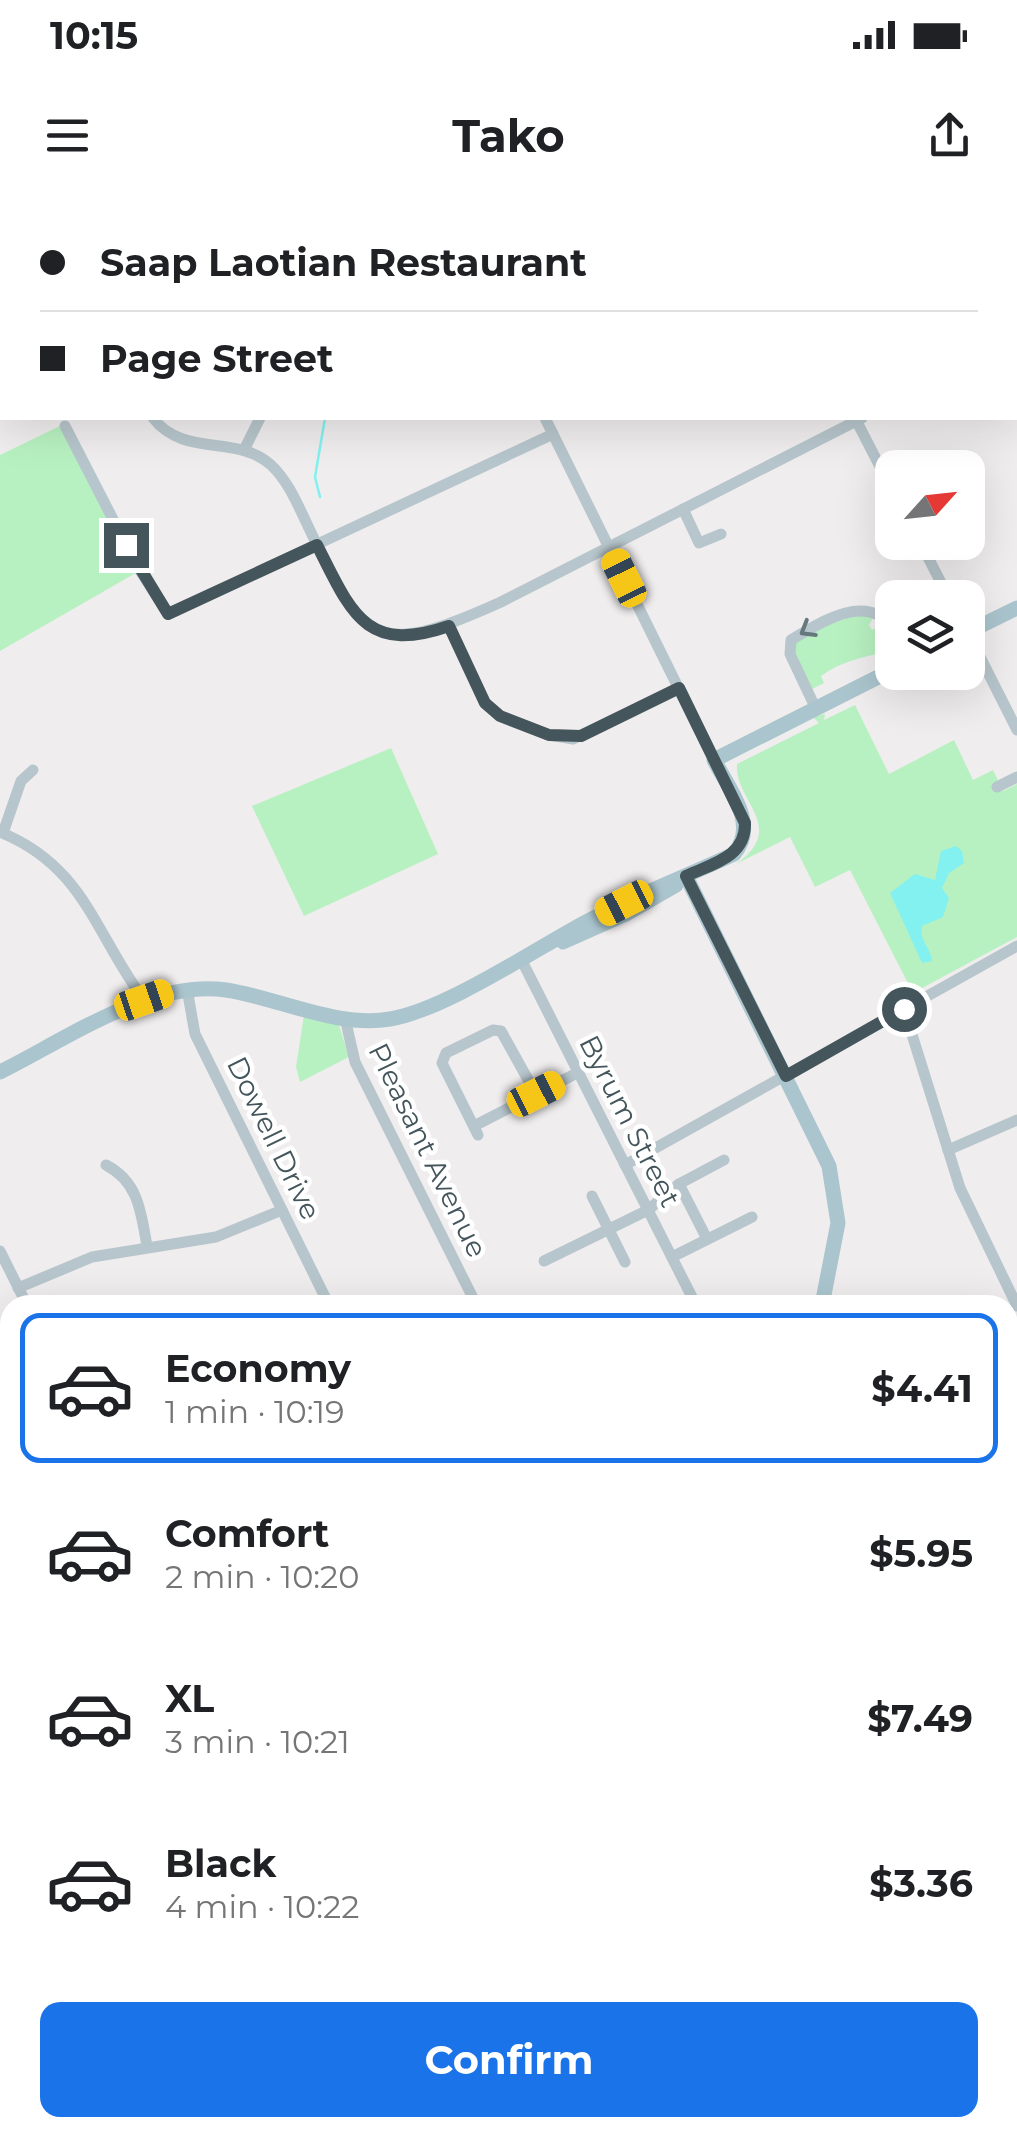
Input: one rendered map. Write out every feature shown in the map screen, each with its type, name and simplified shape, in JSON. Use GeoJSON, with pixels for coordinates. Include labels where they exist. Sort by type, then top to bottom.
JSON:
{"type":"FeatureCollection","features":[{"type":"Feature","properties":{"kind":"main road"},"geometry":{"type":"LineString","coordinates":[[985,624],[1017,608]]}},
{"type":"Feature","properties":{"kind":"main road"},"geometry":{"type":"LineString","coordinates":[[0,1072],[144,1000],[187,989],[238,992],[346,1018],[388,1020],[416,1012],[632,899],[734,854],[745,838],[743,816],[714,760],[875,679]]}},
{"type":"Feature","properties":{"kind":"main road"},"geometry":{"type":"LineString","coordinates":[[684,877],[829,1166],[837,1210],[834,1256],[824,1295]]}},
{"type":"Feature","properties":{"kind":"street"},"geometry":{"type":"LineString","coordinates":[[155,420],[166,432],[186,442],[244,450],[261,458],[284,481],[348,604],[372,629],[407,637],[449,626],[682,509],[841,422]]}},
{"type":"Feature","properties":{"kind":"street"},"geometry":{"type":"LineString","coordinates":[[244,450],[259,420]]}},
{"type":"Feature","properties":{"kind":"street"},"geometry":{"type":"LineString","coordinates":[[545,420],[714,760]]}},
{"type":"Feature","properties":{"kind":"street"},"geometry":{"type":"LineString","coordinates":[[859,420],[875,453]]}},
{"type":"Feature","properties":{"kind":"street"},"geometry":{"type":"LineString","coordinates":[[65,426],[165,613],[552,434]]}},
{"type":"Feature","properties":{"kind":"street"},"geometry":{"type":"LineString","coordinates":[[682,509],[699,542],[721,534]]}},
{"type":"Feature","properties":{"kind":"street"},"geometry":{"type":"LineString","coordinates":[[816,709],[790,654],[790,640],[826,618],[864,610],[875,614]]}},
{"type":"Feature","properties":{"kind":"street"},"geometry":{"type":"LineString","coordinates":[[449,626],[485,703],[500,716],[549,735],[581,736],[679,688]]}},
{"type":"Feature","properties":{"kind":"street"},"geometry":{"type":"LineString","coordinates":[[985,667],[1017,730]]}},
{"type":"Feature","properties":{"kind":"street"},"geometry":{"type":"LineString","coordinates":[[33,770],[20,781],[1,832],[36,848],[60,867],[144,1000]]}},
{"type":"Feature","properties":{"kind":"street"},"geometry":{"type":"LineString","coordinates":[[997,787],[1017,777]]}},
{"type":"Feature","properties":{"kind":"street"},"geometry":{"type":"LineString","coordinates":[[625,1166],[1017,946]]}},
{"type":"Feature","properties":{"kind":"street","name":"Byrum Street"},"geometry":{"type":"LineString","coordinates":[[521,959],[691,1295]]}},
{"type":"Feature","properties":{"kind":"street","name":"Dowell Drive"},"geometry":{"type":"LineString","coordinates":[[187,989],[195,1034],[325,1295]]}},
{"type":"Feature","properties":{"kind":"street"},"geometry":{"type":"LineString","coordinates":[[904,1009],[971,1214],[1012,1295]]}},
{"type":"Feature","properties":{"kind":"street","name":"Pleasant Avenue"},"geometry":{"type":"LineString","coordinates":[[346,1018],[354,1062],[471,1295]]}},
{"type":"Feature","properties":{"kind":"street"},"geometry":{"type":"LineString","coordinates":[[536,1094],[501,1031],[494,1030],[446,1053],[442,1063],[476,1130],[577,1073]]}},
{"type":"Feature","properties":{"kind":"street"},"geometry":{"type":"LineString","coordinates":[[948,1150],[1017,1120]]}},
{"type":"Feature","properties":{"kind":"street"},"geometry":{"type":"LineString","coordinates":[[544,1261],[648,1210],[679,1184],[724,1160]]}},
{"type":"Feature","properties":{"kind":"street"},"geometry":{"type":"LineString","coordinates":[[106,1165],[118,1172],[135,1193],[147,1246]]}},
{"type":"Feature","properties":{"kind":"street"},"geometry":{"type":"LineString","coordinates":[[679,1184],[707,1239]]}},
{"type":"Feature","properties":{"kind":"street"},"geometry":{"type":"LineString","coordinates":[[592,1196],[624,1262]]}},
{"type":"Feature","properties":{"kind":"street"},"geometry":{"type":"LineString","coordinates":[[18,1288],[79,1261],[147,1246],[216,1237],[282,1210]]}},
{"type":"Feature","properties":{"kind":"street"},"geometry":{"type":"LineString","coordinates":[[672,1257],[752,1216]]}},
{"type":"Feature","properties":{"kind":"street"},"geometry":{"type":"LineString","coordinates":[[0,1251],[22,1295]]}},
{"type":"Feature","properties":{"kind":"street"},"geometry":{"type":"LineString","coordinates":[[0,1832],[0,1872]]}},
{"type":"Feature","properties":{"kind":"green space"},"geometry":{"type":"Polygon","coordinates":[[[66,423],[141,570],[0,651],[0,455],[66,423]]]}},
{"type":"Feature","properties":{"kind":"green space"},"geometry":{"type":"Polygon","coordinates":[[[867,613],[874,616],[869,625],[875,629],[875,655],[838,666],[821,676],[824,683],[810,690],[791,646],[819,626],[867,613]]]}},
{"type":"Feature","properties":{"kind":"green space"},"geometry":{"type":"Polygon","coordinates":[[[855,705],[889,774],[954,740],[973,780],[993,770],[1003,791],[1017,784],[1017,937],[913,993],[850,870],[815,887],[790,837],[736,864],[751,851],[759,826],[738,777],[737,764],[819,723],[813,717],[825,714],[824,720],[855,705]]]}},
{"type":"Feature","properties":{"kind":"green space"},"geometry":{"type":"Polygon","coordinates":[[[391,748],[438,854],[304,916],[252,806],[391,748]]]}},
{"type":"Feature","properties":{"kind":"green space"},"geometry":{"type":"Polygon","coordinates":[[[304,1015],[338,1022],[349,1057],[300,1082],[296,1067],[304,1015]]]}},
{"type":"Feature","properties":{"kind":"water"},"geometry":{"type":"Polygon","coordinates":[[[956,846],[962,851],[964,863],[949,873],[942,888],[949,898],[943,917],[922,926],[932,961],[922,963],[890,893],[915,874],[935,880],[941,851],[956,846]]]}},
{"type":"Feature","properties":{"kind":"waterway"},"geometry":{"type":"LineString","coordinates":[[320,497],[315,477],[325,420]]}},
{"type":"Feature","properties":{"kind":"route"},"geometry":{"type":"LineString","coordinates":[[126,545],[168,614],[317,545],[346,602],[372,629],[407,637],[449,626],[485,703],[500,716],[549,735],[573,739],[679,688],[745,823],[745,838],[734,854],[686,876],[786,1076],[904,1009]]}}]}
